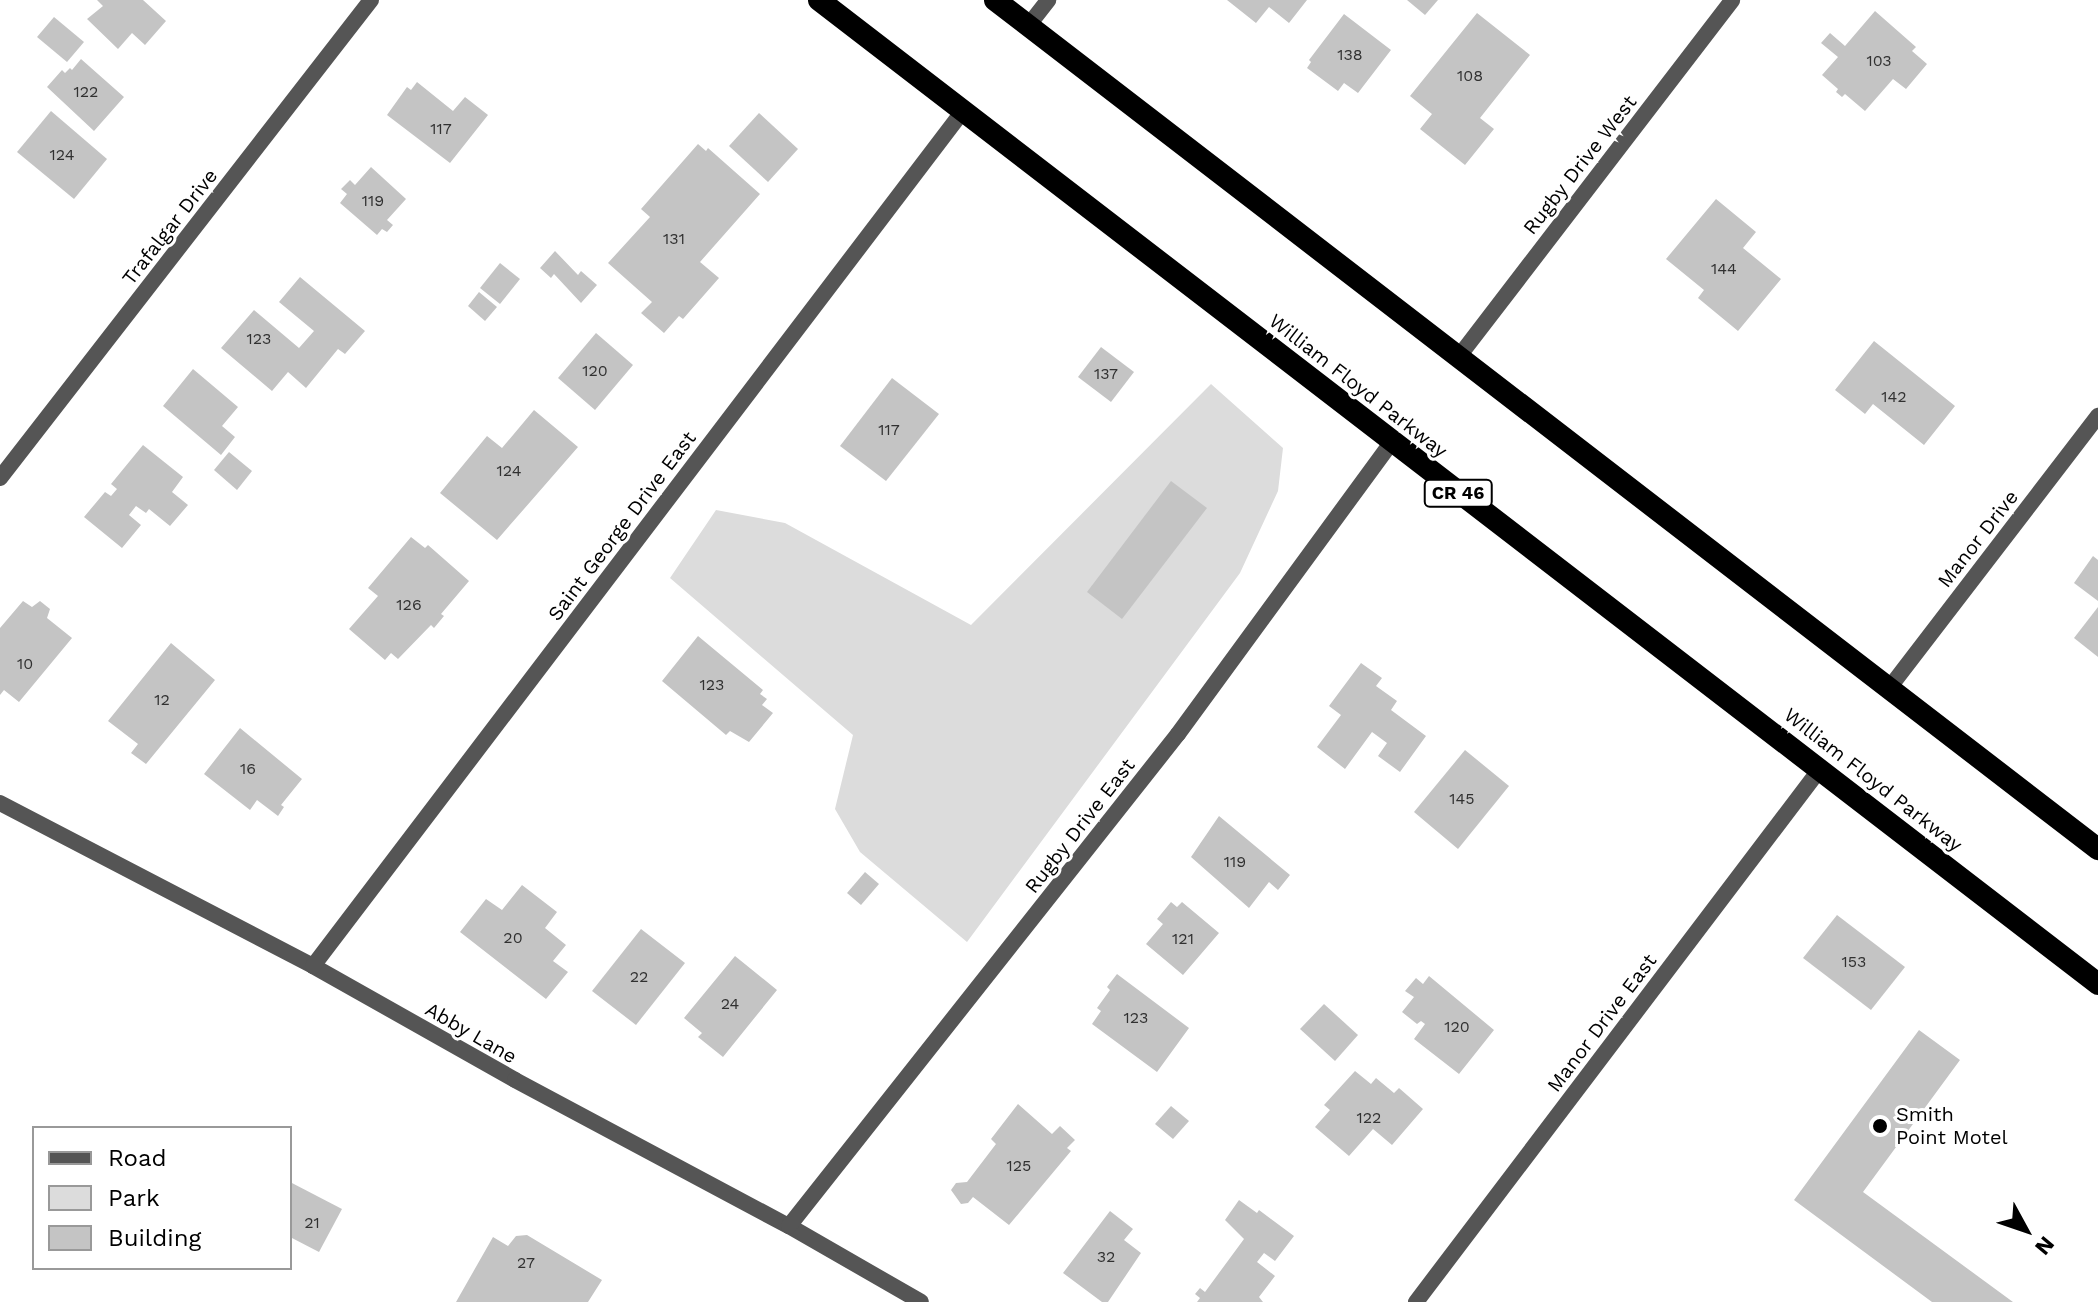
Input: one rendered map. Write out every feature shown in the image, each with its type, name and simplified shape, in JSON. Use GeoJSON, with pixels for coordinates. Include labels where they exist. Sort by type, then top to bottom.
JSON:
{"type":"FeatureCollection","features":[{"type":"Feature","properties":{"kind":"highway","name":"William Floyd Parkway"},"geometry":{"type":"LineString","coordinates":[[819,0],[2098,984]]}},
{"type":"Feature","properties":{"kind":"highway"},"geometry":{"type":"LineString","coordinates":[[995,0],[2098,849]]}},
{"type":"Feature","properties":{"kind":"street","name":"Trafalgar Drive"},"geometry":{"type":"LineString","coordinates":[[0,478],[371,0]]}},
{"type":"Feature","properties":{"kind":"street"},"geometry":{"type":"LineString","coordinates":[[1028,26],[1048,0]]}},
{"type":"Feature","properties":{"kind":"street","name":"Rugby Drive West"},"geometry":{"type":"LineString","coordinates":[[1460,355],[1732,0]]}},
{"type":"Feature","properties":{"kind":"street","name":"Saint George Drive East"},"geometry":{"type":"LineString","coordinates":[[313,966],[963,111]]}},
{"type":"Feature","properties":{"kind":"street","name":"Manor Drive"},"geometry":{"type":"LineString","coordinates":[[1890,687],[2098,416]]}},
{"type":"Feature","properties":{"kind":"street","name":"Rugby Drive East"},"geometry":{"type":"LineString","coordinates":[[789,1226],[1178,734],[1391,443]]}},
{"type":"Feature","properties":{"kind":"street","name":"Manor Drive East"},"geometry":{"type":"LineString","coordinates":[[1416,1302],[1820,769]]}},
{"type":"Feature","properties":{"kind":"street","name":"Abby Lane"},"geometry":{"type":"LineString","coordinates":[[0,803],[313,966],[515,1080],[789,1226],[921,1302]]}},
{"type":"Feature","properties":{"kind":"green space"},"geometry":{"type":"Polygon","coordinates":[[[1211,384],[1283,448],[1278,491],[1240,573],[967,942],[860,852],[835,809],[853,735],[670,578],[716,510],[785,523],[971,625],[1211,384]]]}},
{"type":"Feature","properties":{"kind":"building"},"geometry":{"type":"Polygon","coordinates":[[[97,0],[143,0],[166,21],[145,45],[132,33],[118,49],[87,19],[103,6],[97,0]]]}},
{"type":"Feature","properties":{"kind":"building"},"geometry":{"type":"Polygon","coordinates":[[[1227,0],[1307,0],[1289,23],[1269,7],[1256,23],[1227,0]]]}},
{"type":"Feature","properties":{"kind":"building"},"geometry":{"type":"Polygon","coordinates":[[[1407,0],[1438,0],[1425,15],[1407,0]]]}},
{"type":"Feature","properties":{"kind":"building"},"geometry":{"type":"Polygon","coordinates":[[[1875,11],[1916,47],[1912,51],[1927,64],[1906,89],[1893,79],[1865,111],[1845,94],[1842,97],[1836,92],[1838,89],[1822,75],[1838,57],[1821,43],[1830,33],[1845,46],[1875,11]]]}},
{"type":"Feature","properties":{"kind":"building"},"geometry":{"type":"Polygon","coordinates":[[[1477,13],[1530,55],[1480,118],[1494,129],[1465,165],[1420,129],[1432,114],[1410,96],[1477,13]]]}},
{"type":"Feature","properties":{"kind":"building"},"geometry":{"type":"Polygon","coordinates":[[[1344,14],[1391,50],[1358,93],[1344,83],[1338,91],[1307,68],[1311,62],[1309,60],[1344,14]]]}},
{"type":"Feature","properties":{"kind":"building"},"geometry":{"type":"Polygon","coordinates":[[[54,17],[84,42],[67,62],[37,37],[54,17]]]}},
{"type":"Feature","properties":{"kind":"building"},"geometry":{"type":"Polygon","coordinates":[[[81,59],[124,97],[94,131],[47,87],[62,70],[65,73],[70,68],[72,70],[81,59]]]}},
{"type":"Feature","properties":{"kind":"building"},"geometry":{"type":"Polygon","coordinates":[[[417,82],[453,111],[465,97],[488,115],[450,163],[387,115],[407,87],[411,90],[417,82]]]}},
{"type":"Feature","properties":{"kind":"building"},"geometry":{"type":"Polygon","coordinates":[[[51,111],[107,159],[74,199],[17,152],[51,111]]]}},
{"type":"Feature","properties":{"kind":"building"},"geometry":{"type":"Polygon","coordinates":[[[759,113],[798,149],[768,182],[729,146],[759,113]]]}},
{"type":"Feature","properties":{"kind":"building"},"geometry":{"type":"Polygon","coordinates":[[[698,144],[706,151],[708,148],[760,194],[700,262],[719,278],[683,319],[679,316],[664,333],[641,313],[652,302],[608,263],[650,217],[641,209],[698,144]]]}},
{"type":"Feature","properties":{"kind":"building"},"geometry":{"type":"Polygon","coordinates":[[[371,167],[406,199],[387,220],[393,225],[387,232],[382,229],[377,235],[340,203],[347,194],[341,189],[350,180],[355,185],[371,167]]]}},
{"type":"Feature","properties":{"kind":"building"},"geometry":{"type":"Polygon","coordinates":[[[1716,199],[1756,232],[1743,248],[1781,279],[1738,331],[1698,298],[1704,290],[1666,259],[1716,199]]]}},
{"type":"Feature","properties":{"kind":"building"},"geometry":{"type":"Polygon","coordinates":[[[555,251],[578,275],[581,271],[597,285],[581,303],[554,274],[551,278],[540,268],[555,251]]]}},
{"type":"Feature","properties":{"kind":"building"},"geometry":{"type":"Polygon","coordinates":[[[500,263],[520,279],[500,304],[480,288],[500,263]]]}},
{"type":"Feature","properties":{"kind":"building"},"geometry":{"type":"Polygon","coordinates":[[[300,277],[365,331],[345,354],[338,349],[306,388],[288,372],[272,391],[221,348],[254,310],[299,348],[314,331],[279,302],[300,277]]]}},
{"type":"Feature","properties":{"kind":"building"},"geometry":{"type":"Polygon","coordinates":[[[479,292],[497,307],[485,321],[468,306],[479,292]]]}},
{"type":"Feature","properties":{"kind":"building"},"geometry":{"type":"Polygon","coordinates":[[[596,333],[633,365],[595,410],[558,378],[596,333]]]}},
{"type":"Feature","properties":{"kind":"building"},"geometry":{"type":"Polygon","coordinates":[[[1874,341],[1955,406],[1924,445],[1873,404],[1865,414],[1835,390],[1874,341]]]}},
{"type":"Feature","properties":{"kind":"building"},"geometry":{"type":"Polygon","coordinates":[[[1101,347],[1134,372],[1111,402],[1078,377],[1101,347]]]}},
{"type":"Feature","properties":{"kind":"building"},"geometry":{"type":"Polygon","coordinates":[[[193,369],[238,407],[222,426],[235,437],[221,455],[163,406],[193,369]]]}},
{"type":"Feature","properties":{"kind":"building"},"geometry":{"type":"Polygon","coordinates":[[[892,378],[939,414],[886,481],[840,446],[892,378]]]}},
{"type":"Feature","properties":{"kind":"building"},"geometry":{"type":"Polygon","coordinates":[[[534,410],[578,447],[497,540],[440,493],[487,436],[502,448],[534,410]]]}},
{"type":"Feature","properties":{"kind":"building"},"geometry":{"type":"Polygon","coordinates":[[[143,445],[183,477],[172,492],[188,505],[170,526],[149,509],[146,513],[136,506],[129,515],[141,525],[122,548],[84,517],[105,492],[111,496],[117,489],[111,484],[143,445]]]}},
{"type":"Feature","properties":{"kind":"building"},"geometry":{"type":"Polygon","coordinates":[[[229,452],[252,471],[237,490],[214,470],[229,452]]]}},
{"type":"Feature","properties":{"kind":"building"},"geometry":{"type":"Polygon","coordinates":[[[1171,481],[1207,508],[1122,619],[1087,592],[1171,481]]]}},
{"type":"Feature","properties":{"kind":"building"},"geometry":{"type":"Polygon","coordinates":[[[411,537],[425,548],[428,545],[469,581],[441,614],[444,616],[434,628],[431,625],[398,659],[391,653],[385,660],[349,629],[378,596],[368,588],[411,537]]]}},
{"type":"Feature","properties":{"kind":"building"},"geometry":{"type":"Polygon","coordinates":[[[2093,556],[2098,560],[2098,601],[2074,583],[2093,556]]]}},
{"type":"Feature","properties":{"kind":"building"},"geometry":{"type":"Polygon","coordinates":[[[23,601],[32,607],[40,601],[50,609],[47,618],[72,638],[19,702],[4,690],[0,695],[0,628],[23,601]]]}},
{"type":"Feature","properties":{"kind":"building"},"geometry":{"type":"Polygon","coordinates":[[[2098,607],[2098,657],[2074,638],[2098,607]]]}},
{"type":"Feature","properties":{"kind":"building"},"geometry":{"type":"Polygon","coordinates":[[[698,636],[763,690],[760,694],[767,699],[762,705],[773,713],[749,742],[730,731],[726,735],[662,681],[698,636]]]}},
{"type":"Feature","properties":{"kind":"building"},"geometry":{"type":"Polygon","coordinates":[[[171,643],[215,680],[146,764],[131,753],[138,744],[108,721],[171,643]]]}},
{"type":"Feature","properties":{"kind":"building"},"geometry":{"type":"Polygon","coordinates":[[[1361,663],[1382,678],[1376,686],[1397,701],[1391,710],[1426,736],[1400,772],[1378,756],[1387,743],[1372,732],[1345,769],[1317,747],[1341,715],[1329,706],[1361,663]]]}},
{"type":"Feature","properties":{"kind":"building"},"geometry":{"type":"Polygon","coordinates":[[[240,728],[302,779],[281,805],[284,807],[278,816],[257,800],[250,810],[204,774],[240,728]]]}},
{"type":"Feature","properties":{"kind":"building"},"geometry":{"type":"Polygon","coordinates":[[[1465,750],[1509,786],[1458,849],[1414,812],[1465,750]]]}},
{"type":"Feature","properties":{"kind":"building"},"geometry":{"type":"Polygon","coordinates":[[[1219,816],[1290,875],[1278,890],[1269,882],[1249,908],[1191,857],[1219,816]]]}},
{"type":"Feature","properties":{"kind":"building"},"geometry":{"type":"Polygon","coordinates":[[[865,872],[879,884],[861,905],[847,893],[865,872]]]}},
{"type":"Feature","properties":{"kind":"building"},"geometry":{"type":"Polygon","coordinates":[[[522,885],[557,912],[545,928],[566,945],[553,961],[568,972],[546,999],[460,932],[486,899],[502,910],[522,885]]]}},
{"type":"Feature","properties":{"kind":"building"},"geometry":{"type":"Polygon","coordinates":[[[1171,902],[1177,907],[1182,902],[1219,933],[1183,975],[1146,944],[1163,924],[1157,919],[1171,902]]]}},
{"type":"Feature","properties":{"kind":"building"},"geometry":{"type":"Polygon","coordinates":[[[1837,915],[1905,967],[1871,1010],[1803,958],[1837,915]]]}},
{"type":"Feature","properties":{"kind":"building"},"geometry":{"type":"Polygon","coordinates":[[[641,929],[685,963],[636,1025],[592,991],[641,929]]]}},
{"type":"Feature","properties":{"kind":"building"},"geometry":{"type":"Polygon","coordinates":[[[735,956],[777,990],[723,1057],[698,1037],[702,1033],[684,1018],[735,956]]]}},
{"type":"Feature","properties":{"kind":"building"},"geometry":{"type":"Polygon","coordinates":[[[1117,974],[1189,1028],[1157,1072],[1092,1024],[1101,1011],[1097,1008],[1110,990],[1107,987],[1117,974]]]}},
{"type":"Feature","properties":{"kind":"building"},"geometry":{"type":"Polygon","coordinates":[[[1429,976],[1494,1030],[1459,1074],[1414,1039],[1425,1024],[1421,1021],[1417,1024],[1402,1012],[1414,997],[1405,991],[1416,978],[1423,984],[1429,976]]]}},
{"type":"Feature","properties":{"kind":"building"},"geometry":{"type":"Polygon","coordinates":[[[1324,1004],[1358,1035],[1335,1061],[1300,1029],[1324,1004]]]}},
{"type":"Feature","properties":{"kind":"building","name":"Smith Point Motel"},"geometry":{"type":"Polygon","coordinates":[[[1919,1030],[1960,1060],[1863,1192],[2013,1302],[1932,1302],[1794,1200],[1919,1030]]]}},
{"type":"Feature","properties":{"kind":"building"},"geometry":{"type":"Polygon","coordinates":[[[1355,1071],[1371,1084],[1376,1078],[1394,1093],[1399,1088],[1423,1109],[1392,1145],[1373,1129],[1349,1156],[1315,1127],[1330,1110],[1324,1105],[1355,1071]]]}},
{"type":"Feature","properties":{"kind":"building"},"geometry":{"type":"Polygon","coordinates":[[[1018,1104],[1052,1134],[1060,1126],[1075,1140],[1067,1148],[1071,1151],[1009,1225],[973,1197],[968,1203],[961,1204],[951,1190],[956,1183],[967,1182],[996,1144],[991,1139],[1018,1104]]]}},
{"type":"Feature","properties":{"kind":"building"},"geometry":{"type":"Polygon","coordinates":[[[1171,1106],[1189,1121],[1173,1139],[1155,1124],[1171,1106]]]}},
{"type":"Feature","properties":{"kind":"building"},"geometry":{"type":"Polygon","coordinates":[[[292,1183],[342,1209],[319,1252],[292,1238],[292,1183]]]}},
{"type":"Feature","properties":{"kind":"building"},"geometry":{"type":"Polygon","coordinates":[[[1239,1200],[1257,1213],[1259,1210],[1294,1236],[1275,1261],[1264,1253],[1257,1262],[1275,1276],[1259,1297],[1263,1302],[1197,1302],[1200,1298],[1195,1294],[1200,1288],[1205,1292],[1244,1239],[1225,1220],[1239,1200]]]}},
{"type":"Feature","properties":{"kind":"building"},"geometry":{"type":"Polygon","coordinates":[[[1110,1211],[1133,1229],[1124,1240],[1141,1253],[1108,1302],[1102,1302],[1063,1273],[1110,1211]]]}},
{"type":"Feature","properties":{"kind":"building"},"geometry":{"type":"Polygon","coordinates":[[[527,1235],[602,1280],[588,1302],[456,1302],[493,1237],[508,1246],[516,1236],[527,1235]]]}},
{"type":"Feature","properties":{"kind":"place","name":"Smith Point Motel"},"geometry":{"type":"Point","coordinates":[1880,1126]}}]}
